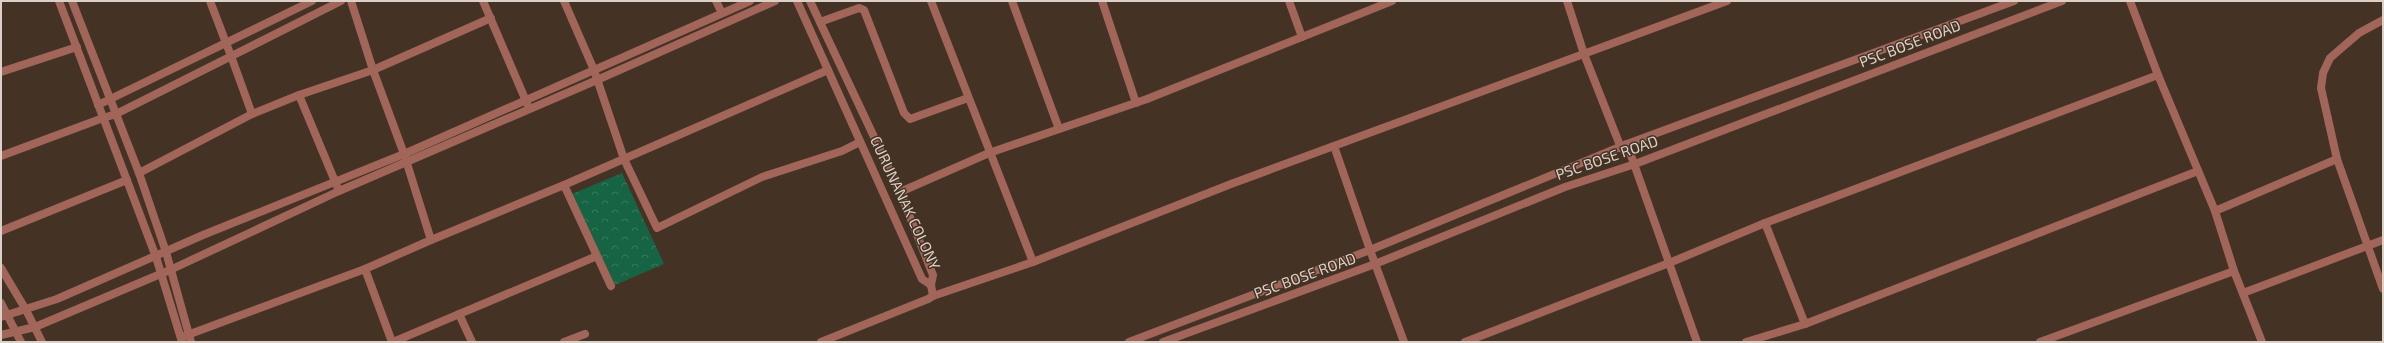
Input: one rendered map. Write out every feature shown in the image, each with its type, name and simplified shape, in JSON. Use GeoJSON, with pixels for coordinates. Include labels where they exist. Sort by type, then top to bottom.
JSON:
{"type":"FeatureCollection","features":[{"type":"Feature","properties":{"kind":"street"},"geometry":{"type":"LineString","coordinates":[[59,1],[156,257],[185,339]]}},
{"type":"Feature","properties":{"kind":"street"},"geometry":{"type":"LineString","coordinates":[[72,1],[139,172],[166,252],[185,339]]}},
{"type":"Feature","properties":{"kind":"street"},"geometry":{"type":"LineString","coordinates":[[210,1],[252,114]]}},
{"type":"Feature","properties":{"kind":"street"},"geometry":{"type":"LineString","coordinates":[[98,105],[227,44],[312,1]]}},
{"type":"Feature","properties":{"kind":"street"},"geometry":{"type":"LineString","coordinates":[[1,156],[116,114],[341,1]]}},
{"type":"Feature","properties":{"kind":"street"},"geometry":{"type":"LineString","coordinates":[[351,1],[373,70],[405,158],[431,240]]}},
{"type":"Feature","properties":{"kind":"street"},"geometry":{"type":"LineString","coordinates":[[484,1],[528,108]]}},
{"type":"Feature","properties":{"kind":"street"},"geometry":{"type":"LineString","coordinates":[[564,1],[594,70],[624,158],[657,228],[762,177],[842,150],[860,142]]}},
{"type":"Feature","properties":{"kind":"street"},"geometry":{"type":"LineString","coordinates":[[716,1],[722,13]]}},
{"type":"Feature","properties":{"kind":"street"},"geometry":{"type":"LineString","coordinates":[[1,335],[35,327],[170,270],[339,191],[525,99],[750,1]]}},
{"type":"Feature","properties":{"kind":"street"},"geometry":{"type":"LineString","coordinates":[[4,316],[57,299],[335,182],[405,158],[597,80],[775,1]]}},
{"type":"Feature","properties":{"kind":"street","name":"GURUNANAK COLONY"},"geometry":{"type":"LineString","coordinates":[[797,1],[922,279],[931,285],[933,274],[900,192],[810,1]]}},
{"type":"Feature","properties":{"kind":"street"},"geometry":{"type":"LineString","coordinates":[[931,1],[989,153],[1033,262]]}},
{"type":"Feature","properties":{"kind":"street"},"geometry":{"type":"LineString","coordinates":[[1012,1],[1059,129]]}},
{"type":"Feature","properties":{"kind":"street"},"geometry":{"type":"LineString","coordinates":[[1102,1],[1136,102]]}},
{"type":"Feature","properties":{"kind":"street"},"geometry":{"type":"LineString","coordinates":[[1289,1],[1302,37]]}},
{"type":"Feature","properties":{"kind":"street"},"geometry":{"type":"LineString","coordinates":[[900,192],[989,153],[1136,102],[1392,1]]}},
{"type":"Feature","properties":{"kind":"street"},"geometry":{"type":"LineString","coordinates":[[1567,1],[1584,54],[1624,146],[1635,164],[1697,342]]}},
{"type":"Feature","properties":{"kind":"street"},"geometry":{"type":"LineString","coordinates":[[821,342],[933,296],[1033,262],[1231,184],[1727,1]]}},
{"type":"Feature","properties":{"kind":"street","name":"PSC BOSE ROAD"},"geometry":{"type":"LineString","coordinates":[[1129,342],[1370,250],[1624,146],[2014,1]]}},
{"type":"Feature","properties":{"kind":"street","name":"PSC BOSE ROAD"},"geometry":{"type":"LineString","coordinates":[[1163,342],[1375,264],[1565,187],[1635,164],[2062,1]]}},
{"type":"Feature","properties":{"kind":"street"},"geometry":{"type":"LineString","coordinates":[[2130,1],[2158,76],[2215,211],[2234,271],[2262,342]]}},
{"type":"Feature","properties":{"kind":"street"},"geometry":{"type":"LineString","coordinates":[[820,22],[859,8],[864,10],[904,114],[910,118],[968,98]]}},
{"type":"Feature","properties":{"kind":"street"},"geometry":{"type":"LineString","coordinates":[[139,172],[252,114],[299,95],[373,70],[491,18]]}},
{"type":"Feature","properties":{"kind":"street"},"geometry":{"type":"LineString","coordinates":[[2383,20],[2359,33],[2330,58],[2323,73],[2321,88],[2336,159],[2383,289]]}},
{"type":"Feature","properties":{"kind":"street"},"geometry":{"type":"LineString","coordinates":[[1,72],[77,47]]}},
{"type":"Feature","properties":{"kind":"street"},"geometry":{"type":"LineString","coordinates":[[185,339],[365,269],[564,185],[828,70]]}},
{"type":"Feature","properties":{"kind":"street"},"geometry":{"type":"LineString","coordinates":[[1465,342],[1669,263],[1765,223],[2158,76]]}},
{"type":"Feature","properties":{"kind":"street"},"geometry":{"type":"LineString","coordinates":[[299,95],[339,191]]}},
{"type":"Feature","properties":{"kind":"street"},"geometry":{"type":"LineString","coordinates":[[1334,146],[1404,342]]}},
{"type":"Feature","properties":{"kind":"street"},"geometry":{"type":"LineString","coordinates":[[2215,211],[2336,159]]}},
{"type":"Feature","properties":{"kind":"street"},"geometry":{"type":"LineString","coordinates":[[1746,342],[1805,324],[2198,171]]}},
{"type":"Feature","properties":{"kind":"street"},"geometry":{"type":"LineString","coordinates":[[1,231],[127,180]]}},
{"type":"Feature","properties":{"kind":"street"},"geometry":{"type":"LineString","coordinates":[[564,185],[611,286]]}},
{"type":"Feature","properties":{"kind":"street"},"geometry":{"type":"LineString","coordinates":[[1765,223],[1805,324]]}},
{"type":"Feature","properties":{"kind":"street"},"geometry":{"type":"LineString","coordinates":[[2243,293],[2383,240]]}},
{"type":"Feature","properties":{"kind":"street"},"geometry":{"type":"LineString","coordinates":[[365,269],[393,342],[597,256]]}},
{"type":"Feature","properties":{"kind":"street"},"geometry":{"type":"LineString","coordinates":[[1,268],[26,310],[42,342]]}},
{"type":"Feature","properties":{"kind":"street"},"geometry":{"type":"LineString","coordinates":[[2040,342],[2234,271]]}},
{"type":"Feature","properties":{"kind":"street"},"geometry":{"type":"LineString","coordinates":[[931,285],[933,296]]}},
{"type":"Feature","properties":{"kind":"street"},"geometry":{"type":"LineString","coordinates":[[1,303],[4,316],[16,331],[21,342]]}},
{"type":"Feature","properties":{"kind":"street"},"geometry":{"type":"LineString","coordinates":[[459,314],[472,342]]}},
{"type":"Feature","properties":{"kind":"street"},"geometry":{"type":"LineString","coordinates":[[564,342],[585,334]]}},
{"type":"Feature","properties":{"kind":"green space"},"geometry":{"type":"Polygon","coordinates":[[[622,173],[664,264],[615,285],[572,194],[622,173]]]}}]}
